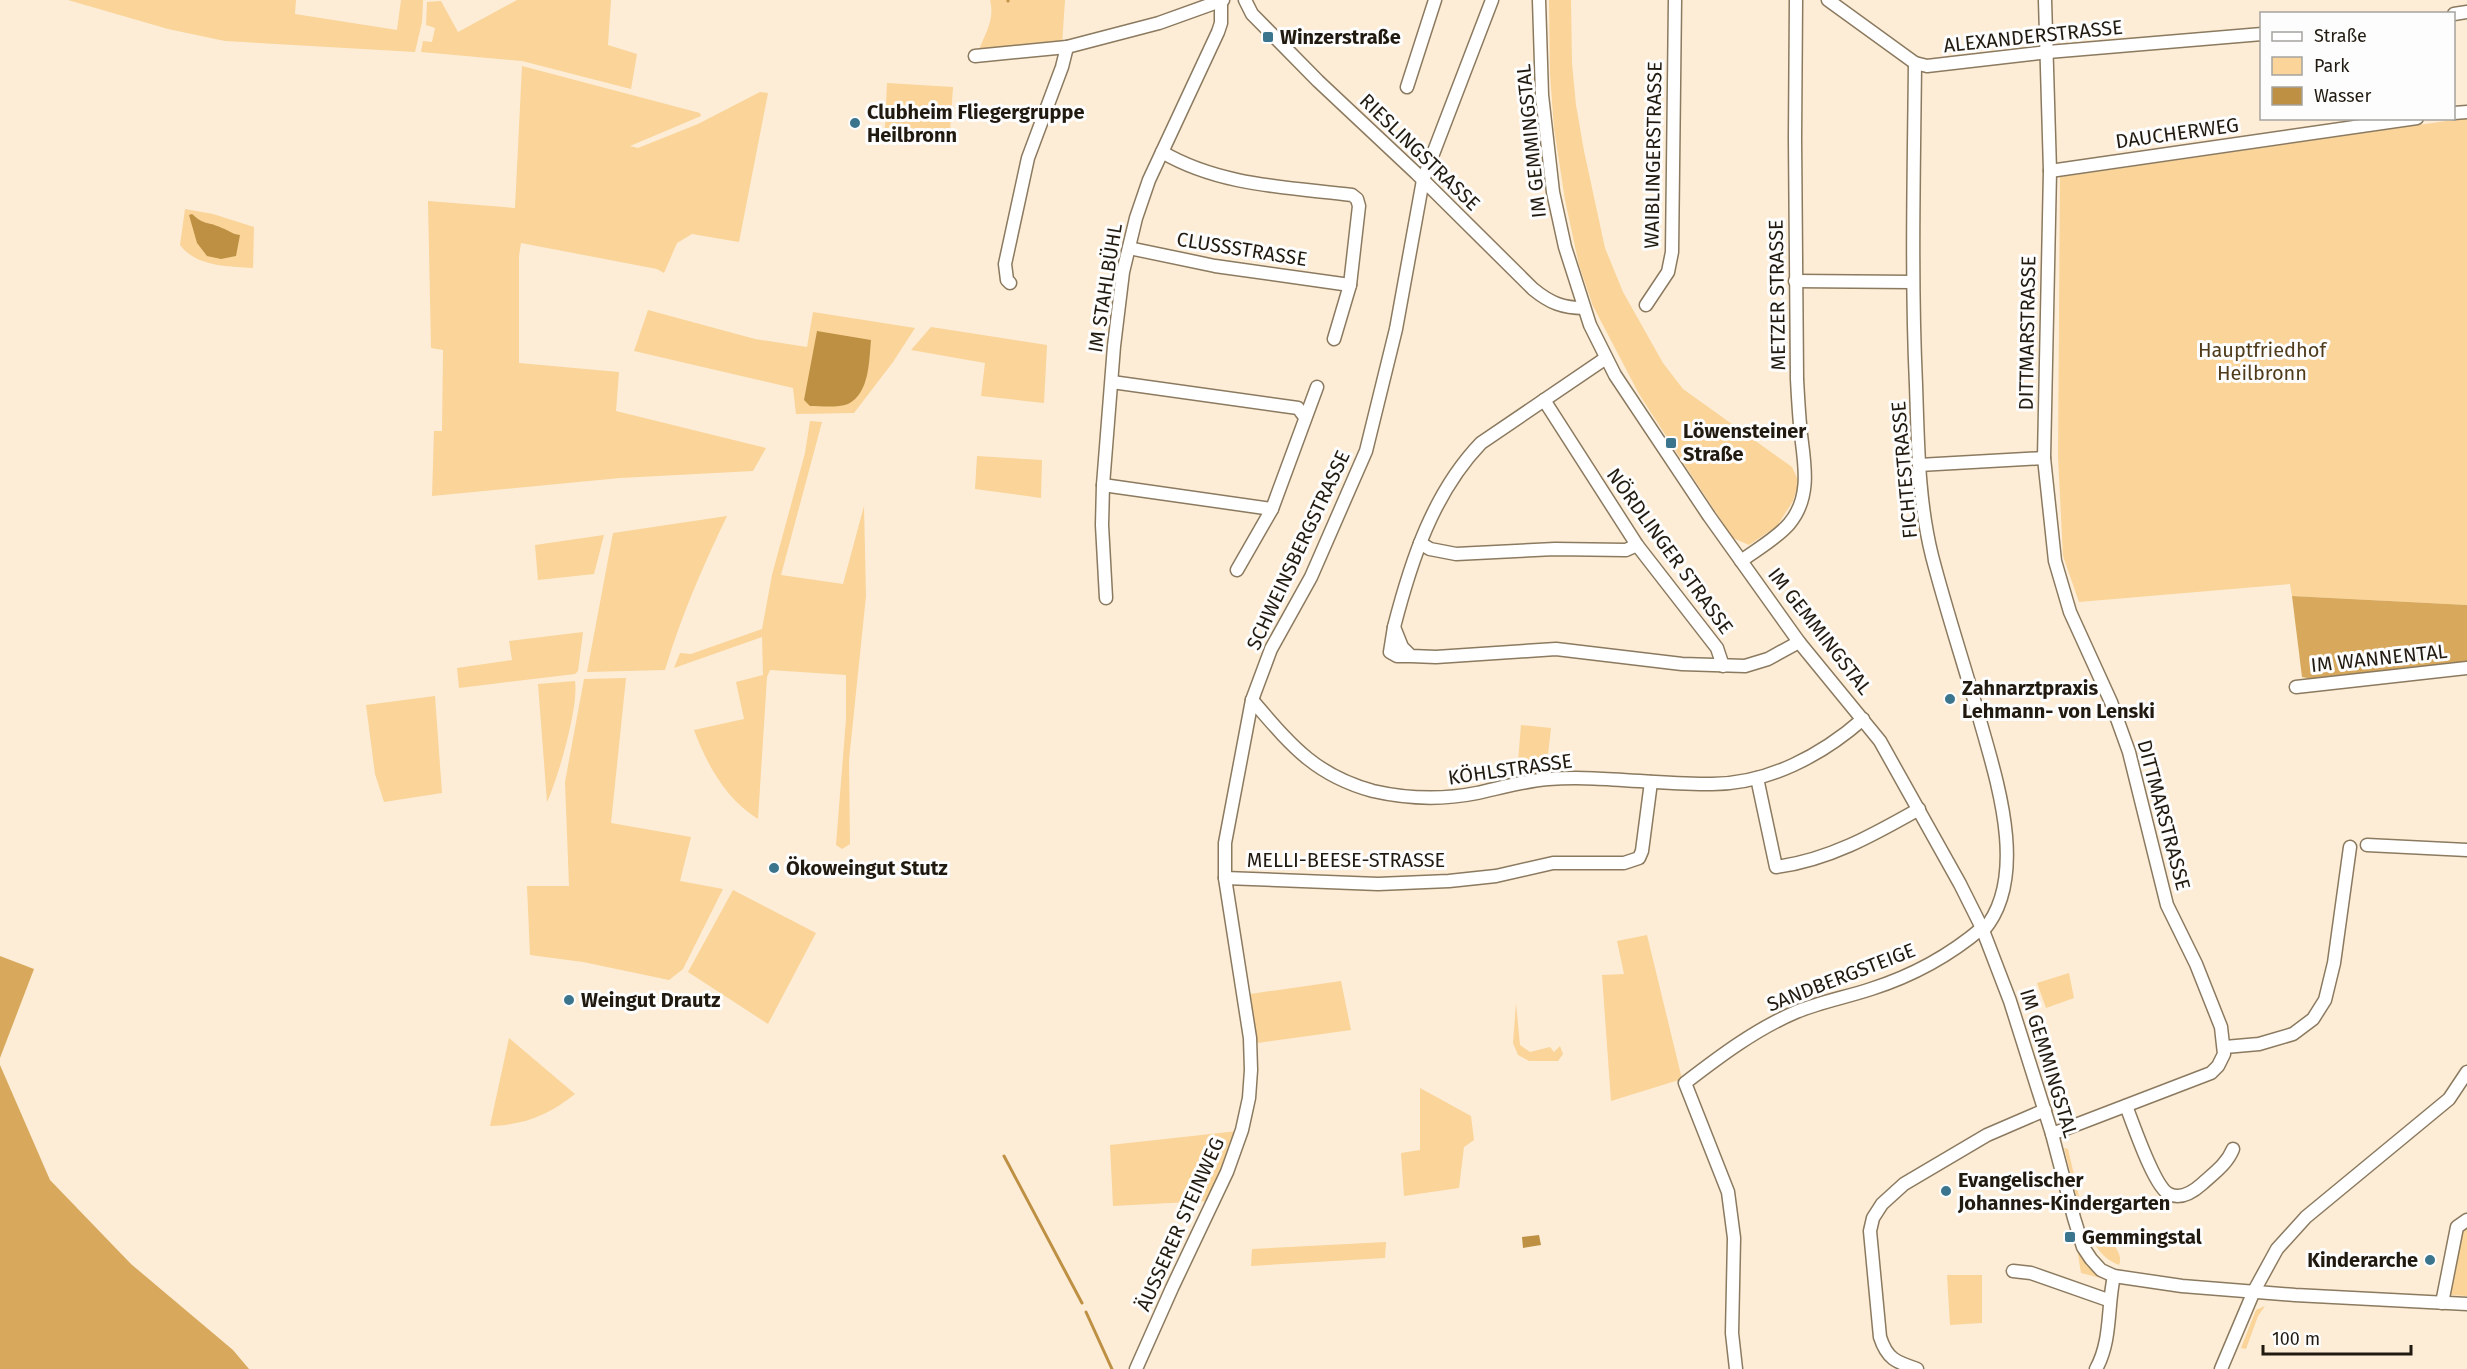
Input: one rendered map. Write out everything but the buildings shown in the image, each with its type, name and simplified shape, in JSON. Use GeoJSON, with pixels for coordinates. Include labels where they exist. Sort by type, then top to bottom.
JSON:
{"type":"FeatureCollection","features":[{"type":"Feature","properties":{"kind":"street","name":"RIESLINGSTRASSE"},"geometry":{"type":"LineString","coordinates":[[1245,0],[1252,14],[1318,81],[1544,298],[1563,307],[1584,308]]}},
{"type":"Feature","properties":{"kind":"street"},"geometry":{"type":"LineString","coordinates":[[1407,87],[1435,0]]}},
{"type":"Feature","properties":{"kind":"street","name":"SCHWEINSBERGSTRASSE"},"geometry":{"type":"LineString","coordinates":[[1225,878],[1225,843],[1252,700],[1271,649],[1311,577],[1366,451],[1394,339],[1423,180],[1492,0]]}},
{"type":"Feature","properties":{"kind":"street","name":"IM GEMMINGSTAL"},"geometry":{"type":"LineString","coordinates":[[1539,0],[1542,95],[1553,192],[1584,308],[1606,358],[1709,516],[1799,642],[1863,719],[1897,769],[1983,930],[2010,1001],[2045,1110],[2083,1247],[2102,1270],[2114,1276]]}},
{"type":"Feature","properties":{"kind":"street","name":"WAIBLINGERSTRASSE"},"geometry":{"type":"LineString","coordinates":[[1646,305],[1668,272],[1672,252],[1674,0]]}},
{"type":"Feature","properties":{"kind":"street","name":"METZER STRASSE"},"geometry":{"type":"LineString","coordinates":[[1741,561],[1789,524],[1803,499],[1806,464],[1798,409],[1795,281],[1796,0]]}},
{"type":"Feature","properties":{"kind":"street"},"geometry":{"type":"LineString","coordinates":[[1828,0],[1915,63]]}},
{"type":"Feature","properties":{"kind":"street","name":"DITTMARSTRASSE"},"geometry":{"type":"LineString","coordinates":[[2045,0],[2050,171],[2044,458],[2055,561],[2070,612],[2111,702],[2129,752],[2168,904],[2213,1004],[2225,1047]]}},
{"type":"Feature","properties":{"kind":"street"},"geometry":{"type":"LineString","coordinates":[[975,56],[1067,47],[1159,23],[1222,1]]}},
{"type":"Feature","properties":{"kind":"street","name":"IM STAHLBÜHL"},"geometry":{"type":"LineString","coordinates":[[1106,598],[1102,525],[1104,485],[1116,326],[1123,272],[1142,198],[1218,32],[1221,23],[1222,1]]}},
{"type":"Feature","properties":{"kind":"street","name":"ALEXANDERSTRASSE"},"geometry":{"type":"LineString","coordinates":[[1915,63],[1940,66],[2048,52],[2260,34]]}},
{"type":"Feature","properties":{"kind":"street"},"geometry":{"type":"LineString","coordinates":[[1010,283],[1007,279],[1005,264],[1028,158],[1062,67],[1067,47]]}},
{"type":"Feature","properties":{"kind":"street","name":"FICHTESTRASSE"},"geometry":{"type":"LineString","coordinates":[[1915,63],[1912,282],[1919,465],[1932,556],[1965,665],[2004,813],[2007,840],[2004,879],[1996,913],[1983,930]]}},
{"type":"Feature","properties":{"kind":"street","name":"DAUCHERWEG"},"geometry":{"type":"LineString","coordinates":[[2050,171],[2403,120]]}},
{"type":"Feature","properties":{"kind":"street"},"geometry":{"type":"LineString","coordinates":[[1162,152],[1184,165],[1234,179],[1352,195],[1357,199],[1359,206],[1350,285],[1334,339]]}},
{"type":"Feature","properties":{"kind":"street","name":"CLUSSSTRASSE"},"geometry":{"type":"LineString","coordinates":[[1129,248],[1215,266],[1350,285]]}},
{"type":"Feature","properties":{"kind":"street"},"geometry":{"type":"LineString","coordinates":[[1795,281],[1912,282]]}},
{"type":"Feature","properties":{"kind":"street"},"geometry":{"type":"LineString","coordinates":[[1606,358],[1481,442],[1468,457],[1434,511],[1420,543],[1404,590],[1390,652],[1397,656],[1436,657],[1556,649],[1682,664],[1745,666],[1768,659],[1799,642]]}},
{"type":"Feature","properties":{"kind":"street"},"geometry":{"type":"LineString","coordinates":[[1112,382],[1298,408],[1304,416]]}},
{"type":"Feature","properties":{"kind":"street"},"geometry":{"type":"LineString","coordinates":[[1237,570],[1272,509],[1303,426],[1304,416],[1317,387]]}},
{"type":"Feature","properties":{"kind":"street","name":"NÖRDLINGER STRASSE"},"geometry":{"type":"LineString","coordinates":[[1544,400],[1637,545],[1717,648],[1723,666]]}},
{"type":"Feature","properties":{"kind":"street"},"geometry":{"type":"LineString","coordinates":[[1919,465],[2044,458]]}},
{"type":"Feature","properties":{"kind":"street"},"geometry":{"type":"LineString","coordinates":[[1104,485],[1272,509]]}},
{"type":"Feature","properties":{"kind":"street"},"geometry":{"type":"LineString","coordinates":[[1420,543],[1430,549],[1456,554],[1555,549],[1626,550],[1637,545]]}},
{"type":"Feature","properties":{"kind":"street","name":"IM WANNENTAL"},"geometry":{"type":"LineString","coordinates":[[2296,687],[2467,668]]}},
{"type":"Feature","properties":{"kind":"street","name":"KÖHLSTRASSE"},"geometry":{"type":"LineString","coordinates":[[1252,700],[1293,748],[1330,776],[1372,790],[1428,799],[1453,797],[1547,779],[1586,778],[1713,784],[1757,778],[1779,771],[1816,753],[1863,719]]}},
{"type":"Feature","properties":{"kind":"street"},"geometry":{"type":"LineString","coordinates":[[1757,778],[1776,867],[1807,862],[1849,847],[1919,809]]}},
{"type":"Feature","properties":{"kind":"street","name":"MELLI-BEESE-STRASSE"},"geometry":{"type":"LineString","coordinates":[[1225,878],[1378,884],[1449,881],[1496,876],[1553,863],[1624,863],[1639,858],[1642,851],[1652,782]]}},
{"type":"Feature","properties":{"kind":"street"},"geometry":{"type":"LineString","coordinates":[[2367,845],[2467,850]]}},
{"type":"Feature","properties":{"kind":"street"},"geometry":{"type":"LineString","coordinates":[[2052,1134],[2211,1073],[2218,1066],[2225,1047],[2259,1044],[2293,1034],[2313,1019],[2325,1000],[2334,963],[2350,847]]}},
{"type":"Feature","properties":{"kind":"street","name":"ÄUSSERER STEINWEG"},"geometry":{"type":"LineString","coordinates":[[1136,1369],[1227,1172],[1242,1130],[1249,1098],[1250,1038],[1225,878]]}},
{"type":"Feature","properties":{"kind":"street","name":"SANDBERGSTEIGE"},"geometry":{"type":"LineString","coordinates":[[1736,1369],[1732,1333],[1734,1238],[1728,1192],[1685,1083],[1755,1033],[1777,1021],[1799,1011],[1872,989],[1916,972],[1983,930]]}},
{"type":"Feature","properties":{"kind":"street"},"geometry":{"type":"LineString","coordinates":[[2221,1369],[2254,1291],[2277,1249],[2306,1217],[2462,1090],[2467,1072]]}},
{"type":"Feature","properties":{"kind":"street"},"geometry":{"type":"LineString","coordinates":[[2126,1106],[2151,1167],[2162,1189],[2168,1194],[2184,1196],[2197,1188],[2228,1160],[2232,1149]]}},
{"type":"Feature","properties":{"kind":"street"},"geometry":{"type":"LineString","coordinates":[[1917,1369],[1899,1366],[1884,1351],[1877,1319],[1870,1231],[1877,1211],[1904,1184],[1953,1153],[1987,1135],[2045,1110]]}},
{"type":"Feature","properties":{"kind":"street"},"geometry":{"type":"LineString","coordinates":[[2442,1303],[2457,1227],[2467,1220]]}},
{"type":"Feature","properties":{"kind":"street"},"geometry":{"type":"LineString","coordinates":[[2013,1271],[2031,1273],[2108,1300]]}},
{"type":"Feature","properties":{"kind":"street"},"geometry":{"type":"LineString","coordinates":[[2096,1369],[2108,1333],[2108,1300],[2114,1276],[2182,1286],[2467,1304]]}},
{"type":"Feature","properties":{"kind":"green space"},"geometry":{"type":"Polygon","coordinates":[[[68,0],[296,0],[295,14],[397,30],[401,0],[423,0],[423,2],[422,22],[415,52],[225,41],[168,29],[68,0]]]}},
{"type":"Feature","properties":{"kind":"green space"},"geometry":{"type":"Polygon","coordinates":[[[517,0],[611,0],[608,45],[637,54],[631,89],[522,61],[421,52],[423,41],[432,42],[435,28],[426,25],[427,2],[441,1],[458,32],[517,0]]]}},
{"type":"Feature","properties":{"kind":"green space"},"geometry":{"type":"Polygon","coordinates":[[[990,0],[1065,0],[1062,45],[979,50],[991,19],[990,0]]]}},
{"type":"Feature","properties":{"kind":"green space"},"geometry":{"type":"Polygon","coordinates":[[[1549,0],[1571,0],[1572,63],[1584,151],[1605,248],[1623,292],[1663,363],[1683,389],[1792,467],[1799,482],[1793,501],[1777,526],[1749,545],[1733,538],[1690,473],[1639,394],[1593,306],[1579,265],[1565,200],[1554,128],[1550,74],[1549,0]]]}},
{"type":"Feature","properties":{"kind":"green space"},"geometry":{"type":"Polygon","coordinates":[[[522,66],[700,113],[701,116],[630,146],[638,148],[698,124],[760,92],[768,93],[739,242],[692,234],[677,243],[664,273],[657,269],[521,243],[519,256],[519,363],[619,372],[616,411],[766,448],[753,471],[620,478],[432,496],[434,431],[442,431],[443,350],[431,348],[428,201],[515,208],[522,66]]]}},
{"type":"Feature","properties":{"kind":"green space"},"geometry":{"type":"Polygon","coordinates":[[[887,83],[953,87],[950,132],[885,128],[887,83]]]}},
{"type":"Feature","properties":{"kind":"green space","name":"Hauptfriedhof Heilbronn"},"geometry":{"type":"Polygon","coordinates":[[[2467,118],[2467,605],[2292,596],[2290,584],[2079,602],[2063,556],[2058,457],[2060,177],[2467,118]]]}},
{"type":"Feature","properties":{"kind":"green space"},"geometry":{"type":"Polygon","coordinates":[[[185,209],[213,214],[254,227],[253,268],[213,264],[195,258],[187,252],[180,245],[185,209]]]}},
{"type":"Feature","properties":{"kind":"green space"},"geometry":{"type":"Polygon","coordinates":[[[648,310],[755,339],[807,347],[813,312],[915,328],[893,362],[854,413],[796,414],[793,388],[634,351],[648,310]]]}},
{"type":"Feature","properties":{"kind":"green space"},"geometry":{"type":"Polygon","coordinates":[[[931,327],[1047,345],[1044,403],[981,396],[985,363],[911,350],[931,327]]]}},
{"type":"Feature","properties":{"kind":"green space"},"geometry":{"type":"Polygon","coordinates":[[[810,421],[822,422],[781,575],[843,584],[864,506],[866,596],[849,760],[850,844],[842,849],[836,845],[846,719],[846,675],[770,670],[767,677],[758,819],[736,802],[719,780],[694,730],[744,719],[736,682],[763,675],[762,637],[674,668],[680,653],[691,654],[762,629],[772,575],[805,453],[810,421]]]}},
{"type":"Feature","properties":{"kind":"green space"},"geometry":{"type":"Polygon","coordinates":[[[977,456],[1042,460],[1041,498],[975,489],[977,456]]]}},
{"type":"Feature","properties":{"kind":"green space"},"geometry":{"type":"Polygon","coordinates":[[[727,516],[693,592],[665,670],[587,672],[613,533],[727,516]]]}},
{"type":"Feature","properties":{"kind":"green space"},"geometry":{"type":"Polygon","coordinates":[[[604,535],[594,574],[538,580],[535,545],[604,535]]]}},
{"type":"Feature","properties":{"kind":"green space"},"geometry":{"type":"Polygon","coordinates":[[[583,632],[578,671],[575,674],[459,688],[457,668],[512,660],[509,641],[583,632]]]}},
{"type":"Feature","properties":{"kind":"green space"},"geometry":{"type":"Polygon","coordinates":[[[626,678],[611,823],[691,837],[680,881],[723,889],[683,969],[669,980],[583,962],[530,955],[527,886],[569,886],[565,782],[584,679],[626,678]]]}},
{"type":"Feature","properties":{"kind":"green space"},"geometry":{"type":"Polygon","coordinates":[[[575,681],[571,724],[562,760],[547,802],[538,684],[575,681]]]}},
{"type":"Feature","properties":{"kind":"green space"},"geometry":{"type":"Polygon","coordinates":[[[435,696],[442,793],[384,802],[375,774],[366,705],[435,696]]]}},
{"type":"Feature","properties":{"kind":"green space"},"geometry":{"type":"Polygon","coordinates":[[[1521,725],[1551,728],[1546,772],[1517,774],[1521,725]]]}},
{"type":"Feature","properties":{"kind":"green space"},"geometry":{"type":"Polygon","coordinates":[[[733,890],[816,933],[768,1024],[688,972],[733,890]]]}},
{"type":"Feature","properties":{"kind":"green space"},"geometry":{"type":"Polygon","coordinates":[[[1647,935],[1682,1079],[1611,1101],[1602,975],[1624,974],[1617,941],[1647,935]]]}},
{"type":"Feature","properties":{"kind":"green space"},"geometry":{"type":"Polygon","coordinates":[[[2069,973],[2074,998],[2046,1008],[2037,983],[2069,973]]]}},
{"type":"Feature","properties":{"kind":"green space"},"geometry":{"type":"Polygon","coordinates":[[[1341,981],[1351,1030],[1257,1043],[1250,994],[1341,981]]]}},
{"type":"Feature","properties":{"kind":"green space"},"geometry":{"type":"Polygon","coordinates":[[[1516,1003],[1520,1045],[1530,1052],[1550,1047],[1554,1052],[1560,1046],[1563,1054],[1558,1061],[1529,1061],[1518,1055],[1513,1043],[1516,1003]]]}},
{"type":"Feature","properties":{"kind":"green space"},"geometry":{"type":"Polygon","coordinates":[[[509,1038],[575,1094],[556,1108],[535,1118],[514,1124],[490,1126],[509,1038]]]}},
{"type":"Feature","properties":{"kind":"green space"},"geometry":{"type":"Polygon","coordinates":[[[1420,1088],[1471,1116],[1474,1140],[1464,1147],[1459,1188],[1404,1196],[1401,1153],[1420,1150],[1420,1088]]]}},
{"type":"Feature","properties":{"kind":"green space"},"geometry":{"type":"Polygon","coordinates":[[[1238,1131],[1208,1201],[1113,1206],[1110,1145],[1238,1131]]]}},
{"type":"Feature","properties":{"kind":"green space"},"geometry":{"type":"Polygon","coordinates":[[[2064,1148],[2068,1149],[2081,1205],[2079,1206],[2064,1148]]]}},
{"type":"Feature","properties":{"kind":"green space"},"geometry":{"type":"Polygon","coordinates":[[[2464,1224],[2467,1224],[2467,1296],[2450,1295],[2464,1224]]]}},
{"type":"Feature","properties":{"kind":"green space"},"geometry":{"type":"Polygon","coordinates":[[[2094,1231],[2104,1236],[2117,1250],[2119,1265],[2105,1257],[2095,1244],[2090,1233],[2094,1231]]]}},
{"type":"Feature","properties":{"kind":"green space"},"geometry":{"type":"Polygon","coordinates":[[[1386,1242],[1385,1258],[1251,1266],[1252,1249],[1386,1242]]]}},
{"type":"Feature","properties":{"kind":"green space"},"geometry":{"type":"Polygon","coordinates":[[[2077,1248],[2092,1268],[2105,1279],[2081,1273],[2077,1248]]]}},
{"type":"Feature","properties":{"kind":"green space"},"geometry":{"type":"Polygon","coordinates":[[[1947,1275],[1982,1275],[1982,1323],[1950,1325],[1947,1275]]]}},
{"type":"Feature","properties":{"kind":"green space"},"geometry":{"type":"Polygon","coordinates":[[[2265,1306],[2258,1316],[2246,1349],[2241,1348],[2256,1310],[2265,1306]]]}},
{"type":"Feature","properties":{"kind":"shaded area"},"geometry":{"type":"Polygon","coordinates":[[[2292,596],[2467,605],[2467,663],[2316,680],[2302,677],[2292,596]]]}},
{"type":"Feature","properties":{"kind":"shaded area"},"geometry":{"type":"Polygon","coordinates":[[[0,956],[34,969],[0,1058],[0,956]]]}},
{"type":"Feature","properties":{"kind":"shaded area"},"geometry":{"type":"Polygon","coordinates":[[[0,1065],[50,1180],[131,1264],[233,1350],[249,1369],[0,1369],[0,1065]]]}},
{"type":"Feature","properties":{"kind":"water"},"geometry":{"type":"Polygon","coordinates":[[[192,214],[204,222],[240,235],[236,256],[221,259],[207,256],[197,243],[189,215],[192,214]]]}},
{"type":"Feature","properties":{"kind":"water"},"geometry":{"type":"Polygon","coordinates":[[[817,331],[871,340],[869,366],[864,384],[861,392],[848,404],[810,406],[804,400],[817,331]]]}},
{"type":"Feature","properties":{"kind":"water"},"geometry":{"type":"Polygon","coordinates":[[[1539,1235],[1541,1245],[1523,1248],[1522,1237],[1539,1235]]]}},
{"type":"Feature","properties":{"kind":"waterway"},"geometry":{"type":"LineString","coordinates":[[1004,1156],[1082,1303]]}},
{"type":"Feature","properties":{"kind":"waterway"},"geometry":{"type":"LineString","coordinates":[[1086,1312],[1112,1369]]}},
{"type":"Feature","properties":{"kind":"place","name":"Winzerstraße"},"geometry":{"type":"Point","coordinates":[1268,37]}},
{"type":"Feature","properties":{"kind":"place","name":"Clubheim Fliegergruppe Heilbronn"},"geometry":{"type":"Point","coordinates":[855,123]}},
{"type":"Feature","properties":{"kind":"place","name":"Löwensteiner Straße"},"geometry":{"type":"Point","coordinates":[1671,443]}},
{"type":"Feature","properties":{"kind":"place","name":"Zahnarztpraxis Lehmann- von Lenski"},"geometry":{"type":"Point","coordinates":[1950,699]}},
{"type":"Feature","properties":{"kind":"place","name":"Ökoweingut Stutz"},"geometry":{"type":"Point","coordinates":[774,868]}},
{"type":"Feature","properties":{"kind":"place","name":"Weingut Drautz"},"geometry":{"type":"Point","coordinates":[569,1000]}},
{"type":"Feature","properties":{"kind":"place","name":"Evangelischer Johannes-Kindergarten"},"geometry":{"type":"Point","coordinates":[1946,1191]}},
{"type":"Feature","properties":{"kind":"place","name":"Gemmingstal"},"geometry":{"type":"Point","coordinates":[2070,1237]}},
{"type":"Feature","properties":{"kind":"place","name":"Kinderarche"},"geometry":{"type":"Point","coordinates":[2430,1260]}}]}
